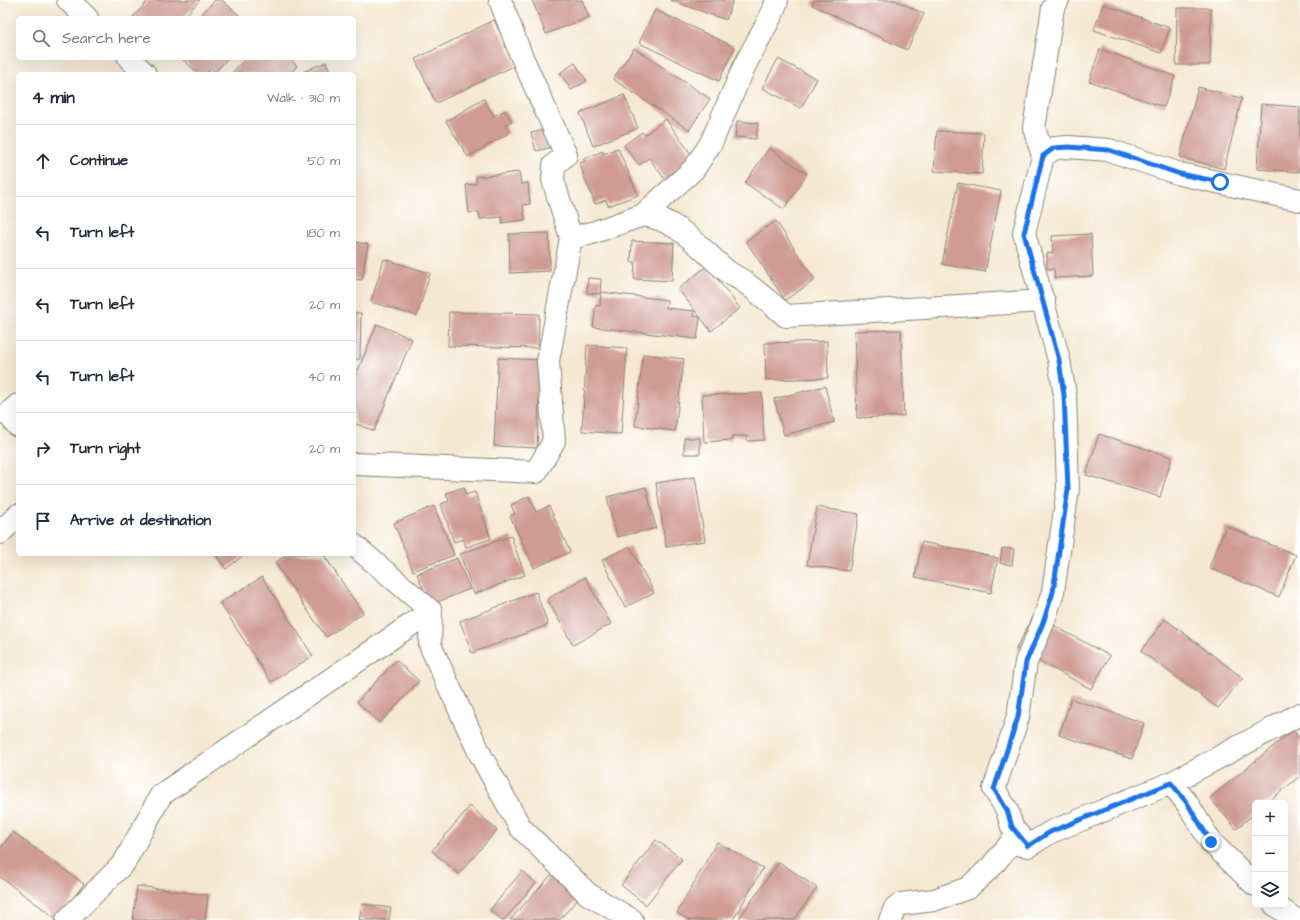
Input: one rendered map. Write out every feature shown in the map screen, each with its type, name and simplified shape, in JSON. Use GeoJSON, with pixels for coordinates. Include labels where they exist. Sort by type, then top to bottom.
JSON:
{"type":"FeatureCollection","features":[{"type":"Feature","properties":{"kind":"street"},"geometry":{"type":"LineString","coordinates":[[68,0],[85,16]]}},
{"type":"Feature","properties":{"kind":"street"},"geometry":{"type":"LineString","coordinates":[[356,464],[536,472],[554,441],[548,361],[571,238],[553,180],[554,165],[566,155],[521,55],[500,0]]}},
{"type":"Feature","properties":{"kind":"street"},"geometry":{"type":"LineString","coordinates":[[571,238],[592,233],[644,215],[694,169],[711,143],[745,64],[773,12],[777,0]]}},
{"type":"Feature","properties":{"kind":"street"},"geometry":{"type":"LineString","coordinates":[[1028,846],[1012,827],[1007,810],[994,789],[1018,717],[1026,662],[1043,623],[1053,592],[1068,489],[1064,395],[1059,360],[1044,301],[1024,233],[1043,156],[1034,128],[1053,8],[1058,0]]}},
{"type":"Feature","properties":{"kind":"street"},"geometry":{"type":"LineString","coordinates":[[131,60],[143,72]]}},
{"type":"Feature","properties":{"kind":"street"},"geometry":{"type":"LineString","coordinates":[[1043,156],[1054,148],[1068,147],[1109,150],[1180,174],[1300,200]]}},
{"type":"Feature","properties":{"kind":"street"},"geometry":{"type":"LineString","coordinates":[[644,215],[657,217],[674,226],[704,248],[728,272],[745,282],[786,316],[1044,301]]}},
{"type":"Feature","properties":{"kind":"street"},"geometry":{"type":"LineString","coordinates":[[16,407],[8,414],[16,424]]}},
{"type":"Feature","properties":{"kind":"street"},"geometry":{"type":"LineString","coordinates":[[0,533],[16,517]]}},
{"type":"Feature","properties":{"kind":"street"},"geometry":{"type":"LineString","coordinates":[[356,546],[431,612]]}},
{"type":"Feature","properties":{"kind":"street"},"geometry":{"type":"LineString","coordinates":[[67,920],[124,863],[161,795],[431,612]]}},
{"type":"Feature","properties":{"kind":"street"},"geometry":{"type":"LineString","coordinates":[[431,612],[430,645],[480,754],[520,827],[588,894],[632,920]]}},
{"type":"Feature","properties":{"kind":"street"},"geometry":{"type":"LineString","coordinates":[[890,920],[896,908],[901,904],[934,900],[968,888],[1011,843],[1028,846],[1050,832],[1171,783],[1300,714]]}},
{"type":"Feature","properties":{"kind":"street"},"geometry":{"type":"LineString","coordinates":[[1171,783],[1187,803],[1211,842],[1252,882]]}},
{"type":"Feature","properties":{"kind":"street"},"geometry":{"type":"LineString","coordinates":[[1279,908],[1296,920]]}},
{"type":"Feature","properties":{"kind":"building"},"geometry":{"type":"Polygon","coordinates":[[[149,0],[200,0],[185,16],[134,16],[149,0]]]}},
{"type":"Feature","properties":{"kind":"building"},"geometry":{"type":"Polygon","coordinates":[[[215,0],[222,0],[240,16],[200,16],[215,0]]]}},
{"type":"Feature","properties":{"kind":"building"},"geometry":{"type":"Polygon","coordinates":[[[532,0],[582,0],[589,17],[546,34],[532,0]]]}},
{"type":"Feature","properties":{"kind":"building"},"geometry":{"type":"Polygon","coordinates":[[[670,0],[733,0],[726,20],[670,0]]]}},
{"type":"Feature","properties":{"kind":"building"},"geometry":{"type":"Polygon","coordinates":[[[814,0],[895,0],[924,14],[907,50],[812,5],[814,0]]]}},
{"type":"Feature","properties":{"kind":"building"},"geometry":{"type":"Polygon","coordinates":[[[1103,4],[1170,28],[1161,53],[1094,30],[1103,4]]]}},
{"type":"Feature","properties":{"kind":"building"},"geometry":{"type":"Polygon","coordinates":[[[1177,8],[1211,8],[1210,65],[1176,65],[1177,8]]]}},
{"type":"Feature","properties":{"kind":"building"},"geometry":{"type":"Polygon","coordinates":[[[655,10],[735,47],[719,81],[639,43],[655,10]]]}},
{"type":"Feature","properties":{"kind":"building"},"geometry":{"type":"Polygon","coordinates":[[[494,20],[516,65],[436,103],[415,59],[494,20]]]}},
{"type":"Feature","properties":{"kind":"building"},"geometry":{"type":"Polygon","coordinates":[[[634,48],[710,99],[689,130],[613,79],[634,48]]]}},
{"type":"Feature","properties":{"kind":"building"},"geometry":{"type":"Polygon","coordinates":[[[1100,49],[1175,76],[1164,107],[1089,81],[1100,49]]]}},
{"type":"Feature","properties":{"kind":"building"},"geometry":{"type":"Polygon","coordinates":[[[778,59],[817,79],[801,108],[762,88],[778,59]]]}},
{"type":"Feature","properties":{"kind":"building"},"geometry":{"type":"Polygon","coordinates":[[[183,60],[226,60],[215,72],[211,69],[208,72],[197,72],[183,60]]]}},
{"type":"Feature","properties":{"kind":"building"},"geometry":{"type":"Polygon","coordinates":[[[244,60],[291,60],[297,66],[292,72],[233,72],[244,60]]]}},
{"type":"Feature","properties":{"kind":"building"},"geometry":{"type":"Polygon","coordinates":[[[326,62],[330,72],[303,72],[326,62]]]}},
{"type":"Feature","properties":{"kind":"building"},"geometry":{"type":"Polygon","coordinates":[[[575,63],[587,81],[571,90],[560,73],[575,63]]]}},
{"type":"Feature","properties":{"kind":"building"},"geometry":{"type":"Polygon","coordinates":[[[1198,87],[1242,98],[1224,169],[1180,157],[1198,87]]]}},
{"type":"Feature","properties":{"kind":"building"},"geometry":{"type":"Polygon","coordinates":[[[624,95],[638,128],[593,146],[580,113],[624,95]]]}},
{"type":"Feature","properties":{"kind":"building"},"geometry":{"type":"Polygon","coordinates":[[[484,99],[494,116],[505,110],[512,121],[505,125],[509,133],[468,157],[446,121],[484,99]]]}},
{"type":"Feature","properties":{"kind":"building"},"geometry":{"type":"Polygon","coordinates":[[[1261,104],[1300,107],[1299,172],[1257,169],[1261,104]]]}},
{"type":"Feature","properties":{"kind":"building"},"geometry":{"type":"Polygon","coordinates":[[[666,119],[693,157],[664,178],[649,158],[639,165],[624,145],[642,132],[644,135],[666,119]]]}},
{"type":"Feature","properties":{"kind":"building"},"geometry":{"type":"Polygon","coordinates":[[[737,121],[758,123],[756,139],[735,137],[737,121]]]}},
{"type":"Feature","properties":{"kind":"building"},"geometry":{"type":"Polygon","coordinates":[[[549,129],[553,147],[536,151],[531,133],[549,129]]]}},
{"type":"Feature","properties":{"kind":"building"},"geometry":{"type":"Polygon","coordinates":[[[937,131],[984,133],[982,174],[934,171],[937,131]]]}},
{"type":"Feature","properties":{"kind":"building"},"geometry":{"type":"Polygon","coordinates":[[[618,148],[638,195],[608,206],[606,200],[595,204],[579,163],[585,161],[583,159],[603,151],[603,154],[618,148]]]}},
{"type":"Feature","properties":{"kind":"building"},"geometry":{"type":"Polygon","coordinates":[[[769,148],[807,174],[784,209],[745,183],[769,148]]]}},
{"type":"Feature","properties":{"kind":"building"},"geometry":{"type":"Polygon","coordinates":[[[519,172],[521,184],[528,183],[530,204],[523,205],[525,220],[502,223],[502,217],[480,219],[479,212],[469,213],[466,185],[476,184],[476,177],[519,172]]]}},
{"type":"Feature","properties":{"kind":"building"},"geometry":{"type":"Polygon","coordinates":[[[958,183],[1001,191],[985,272],[942,264],[958,183]]]}},
{"type":"Feature","properties":{"kind":"building"},"geometry":{"type":"Polygon","coordinates":[[[776,221],[815,280],[785,300],[746,241],[776,221]]]}},
{"type":"Feature","properties":{"kind":"building"},"geometry":{"type":"Polygon","coordinates":[[[549,233],[550,271],[510,273],[509,234],[549,233]]]}},
{"type":"Feature","properties":{"kind":"building"},"geometry":{"type":"Polygon","coordinates":[[[1091,234],[1093,276],[1055,278],[1054,269],[1047,269],[1047,253],[1053,253],[1052,236],[1091,234]]]}},
{"type":"Feature","properties":{"kind":"building"},"geometry":{"type":"Polygon","coordinates":[[[632,241],[674,243],[672,281],[634,279],[635,262],[631,262],[632,241]]]}},
{"type":"Feature","properties":{"kind":"building"},"geometry":{"type":"Polygon","coordinates":[[[356,242],[368,244],[362,280],[356,279],[356,242]]]}},
{"type":"Feature","properties":{"kind":"building"},"geometry":{"type":"Polygon","coordinates":[[[384,259],[430,273],[417,316],[371,302],[384,259]]]}},
{"type":"Feature","properties":{"kind":"building"},"geometry":{"type":"Polygon","coordinates":[[[707,266],[740,308],[711,331],[678,289],[707,266]]]}},
{"type":"Feature","properties":{"kind":"building"},"geometry":{"type":"Polygon","coordinates":[[[588,278],[601,279],[600,294],[587,293],[588,278]]]}},
{"type":"Feature","properties":{"kind":"building"},"geometry":{"type":"Polygon","coordinates":[[[601,292],[667,300],[666,308],[694,311],[693,316],[700,317],[697,339],[593,327],[596,305],[600,306],[601,292]]]}},
{"type":"Feature","properties":{"kind":"building"},"geometry":{"type":"Polygon","coordinates":[[[449,312],[539,314],[538,348],[448,346],[449,312]]]}},
{"type":"Feature","properties":{"kind":"building"},"geometry":{"type":"Polygon","coordinates":[[[356,313],[361,313],[360,359],[356,359],[356,313]]]}},
{"type":"Feature","properties":{"kind":"building"},"geometry":{"type":"Polygon","coordinates":[[[377,324],[412,339],[374,431],[356,424],[356,375],[377,324]]]}},
{"type":"Feature","properties":{"kind":"building"},"geometry":{"type":"Polygon","coordinates":[[[901,330],[904,416],[857,418],[854,331],[901,330]]]}},
{"type":"Feature","properties":{"kind":"building"},"geometry":{"type":"Polygon","coordinates":[[[827,341],[828,378],[766,380],[765,343],[827,341]]]}},
{"type":"Feature","properties":{"kind":"building"},"geometry":{"type":"Polygon","coordinates":[[[587,345],[627,348],[621,434],[582,431],[587,345]]]}},
{"type":"Feature","properties":{"kind":"building"},"geometry":{"type":"Polygon","coordinates":[[[643,354],[684,359],[675,431],[635,426],[643,354]]]}},
{"type":"Feature","properties":{"kind":"building"},"geometry":{"type":"Polygon","coordinates":[[[498,358],[541,360],[537,448],[494,446],[498,358]]]}},
{"type":"Feature","properties":{"kind":"building"},"geometry":{"type":"Polygon","coordinates":[[[825,386],[834,422],[784,435],[774,399],[825,386]]]}},
{"type":"Feature","properties":{"kind":"building"},"geometry":{"type":"Polygon","coordinates":[[[762,393],[764,440],[747,441],[747,436],[732,436],[732,440],[704,442],[702,395],[762,393]]]}},
{"type":"Feature","properties":{"kind":"building"},"geometry":{"type":"Polygon","coordinates":[[[1099,434],[1172,457],[1160,497],[1086,475],[1099,434]]]}},
{"type":"Feature","properties":{"kind":"building"},"geometry":{"type":"Polygon","coordinates":[[[684,438],[700,438],[700,454],[684,454],[684,438]]]}},
{"type":"Feature","properties":{"kind":"building"},"geometry":{"type":"Polygon","coordinates":[[[695,477],[705,541],[666,547],[656,483],[695,477]]]}},
{"type":"Feature","properties":{"kind":"building"},"geometry":{"type":"Polygon","coordinates":[[[464,487],[466,495],[475,492],[491,539],[466,547],[463,539],[454,542],[441,504],[449,501],[446,493],[464,487]]]}},
{"type":"Feature","properties":{"kind":"building"},"geometry":{"type":"Polygon","coordinates":[[[646,487],[656,528],[617,537],[607,497],[646,487]]]}},
{"type":"Feature","properties":{"kind":"building"},"geometry":{"type":"Polygon","coordinates":[[[529,496],[536,512],[549,506],[570,552],[534,568],[510,516],[515,514],[511,505],[529,496]]]}},
{"type":"Feature","properties":{"kind":"building"},"geometry":{"type":"Polygon","coordinates":[[[434,506],[454,555],[413,571],[394,523],[434,506]]]}},
{"type":"Feature","properties":{"kind":"building"},"geometry":{"type":"Polygon","coordinates":[[[817,507],[859,514],[849,571],[807,565],[817,507]]]}},
{"type":"Feature","properties":{"kind":"building"},"geometry":{"type":"Polygon","coordinates":[[[1226,526],[1296,555],[1279,597],[1209,568],[1226,526]]]}},
{"type":"Feature","properties":{"kind":"building"},"geometry":{"type":"Polygon","coordinates":[[[511,536],[525,575],[474,594],[460,554],[511,536]]]}},
{"type":"Feature","properties":{"kind":"building"},"geometry":{"type":"Polygon","coordinates":[[[922,542],[998,558],[991,593],[915,577],[922,542]]]}},
{"type":"Feature","properties":{"kind":"building"},"geometry":{"type":"Polygon","coordinates":[[[630,546],[654,593],[625,607],[602,560],[630,546]]]}},
{"type":"Feature","properties":{"kind":"building"},"geometry":{"type":"Polygon","coordinates":[[[1002,548],[1014,549],[1012,565],[1000,563],[1002,548]]]}},
{"type":"Feature","properties":{"kind":"building"},"geometry":{"type":"Polygon","coordinates":[[[216,556],[242,556],[226,569],[216,556]]]}},
{"type":"Feature","properties":{"kind":"building"},"geometry":{"type":"Polygon","coordinates":[[[285,556],[324,556],[363,613],[326,637],[275,563],[285,556]]]}},
{"type":"Feature","properties":{"kind":"building"},"geometry":{"type":"Polygon","coordinates":[[[457,558],[470,589],[430,605],[417,574],[457,558]]]}},
{"type":"Feature","properties":{"kind":"building"},"geometry":{"type":"Polygon","coordinates":[[[262,577],[313,656],[271,682],[220,603],[262,577]]]}},
{"type":"Feature","properties":{"kind":"building"},"geometry":{"type":"Polygon","coordinates":[[[585,577],[611,624],[573,645],[547,599],[585,577]]]}},
{"type":"Feature","properties":{"kind":"building"},"geometry":{"type":"Polygon","coordinates":[[[536,592],[548,625],[472,653],[460,621],[536,592]]]}},
{"type":"Feature","properties":{"kind":"building"},"geometry":{"type":"Polygon","coordinates":[[[1034,615],[1110,656],[1091,689],[1016,649],[1034,615]]]}},
{"type":"Feature","properties":{"kind":"building"},"geometry":{"type":"Polygon","coordinates":[[[1165,619],[1243,678],[1218,708],[1141,651],[1165,619]]]}},
{"type":"Feature","properties":{"kind":"building"},"geometry":{"type":"Polygon","coordinates":[[[396,660],[419,681],[380,723],[357,702],[396,660]]]}},
{"type":"Feature","properties":{"kind":"building"},"geometry":{"type":"Polygon","coordinates":[[[1071,699],[1144,723],[1132,759],[1059,735],[1071,699]]]}},
{"type":"Feature","properties":{"kind":"building"},"geometry":{"type":"Polygon","coordinates":[[[1293,730],[1300,739],[1300,776],[1271,800],[1252,800],[1252,816],[1236,829],[1210,798],[1293,730]]]}},
{"type":"Feature","properties":{"kind":"building"},"geometry":{"type":"Polygon","coordinates":[[[470,806],[497,830],[459,874],[432,851],[470,806]]]}},
{"type":"Feature","properties":{"kind":"building"},"geometry":{"type":"Polygon","coordinates":[[[13,832],[84,884],[57,919],[0,877],[0,849],[13,832]]]}},
{"type":"Feature","properties":{"kind":"building"},"geometry":{"type":"Polygon","coordinates":[[[656,840],[682,859],[646,905],[621,885],[656,840]]]}},
{"type":"Feature","properties":{"kind":"building"},"geometry":{"type":"Polygon","coordinates":[[[717,842],[763,868],[733,920],[689,920],[677,913],[717,842]]]}},
{"type":"Feature","properties":{"kind":"building"},"geometry":{"type":"Polygon","coordinates":[[[779,862],[817,888],[794,920],[738,920],[779,862]]]}},
{"type":"Feature","properties":{"kind":"building"},"geometry":{"type":"Polygon","coordinates":[[[522,871],[536,883],[504,920],[502,920],[490,910],[522,871]]]}},
{"type":"Feature","properties":{"kind":"building"},"geometry":{"type":"Polygon","coordinates":[[[552,874],[579,898],[559,920],[510,920],[552,874]]]}},
{"type":"Feature","properties":{"kind":"building"},"geometry":{"type":"Polygon","coordinates":[[[137,886],[208,895],[205,920],[133,920],[137,886]]]}},
{"type":"Feature","properties":{"kind":"building"},"geometry":{"type":"Polygon","coordinates":[[[362,904],[391,908],[389,920],[359,920],[362,904]]]}},
{"type":"Feature","properties":{"kind":"route"},"geometry":{"type":"LineString","coordinates":[[1211,842],[1187,803],[1171,783],[1050,832],[1028,846],[1012,827],[1007,810],[994,789],[1018,717],[1026,662],[1043,623],[1053,592],[1068,489],[1064,395],[1059,360],[1044,301],[1024,233],[1037,186],[1043,156],[1054,148],[1068,147],[1109,150],[1180,174],[1220,182]]}}]}
